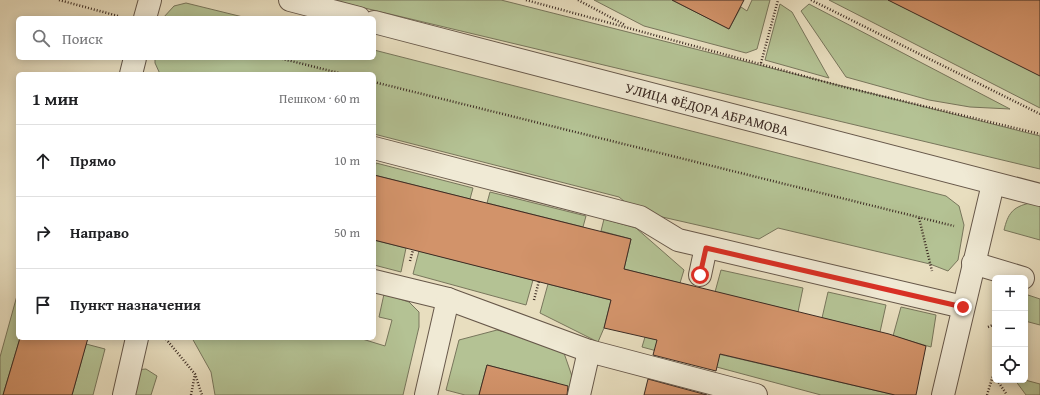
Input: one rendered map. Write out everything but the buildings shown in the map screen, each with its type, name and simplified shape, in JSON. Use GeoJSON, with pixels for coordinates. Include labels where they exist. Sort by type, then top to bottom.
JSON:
{"type":"FeatureCollection","features":[{"type":"Feature","properties":{"kind":"street"},"geometry":{"type":"LineString","coordinates":[[146,16],[150,0]]}},
{"type":"Feature","properties":{"kind":"street"},"geometry":{"type":"LineString","coordinates":[[290,0],[351,16]]}},
{"type":"Feature","properties":{"kind":"street","name":"УЛИЦА ФЁДОРА АБРАМОВА"},"geometry":{"type":"LineString","coordinates":[[376,23],[1040,195]]}},
{"type":"Feature","properties":{"kind":"street"},"geometry":{"type":"LineString","coordinates":[[132,72],[134,60]]}},
{"type":"Feature","properties":{"kind":"street"},"geometry":{"type":"LineString","coordinates":[[376,149],[482,185],[640,217],[678,240],[706,248],[963,307]]}},
{"type":"Feature","properties":{"kind":"street"},"geometry":{"type":"LineString","coordinates":[[943,395],[973,263],[993,184]]}},
{"type":"Feature","properties":{"kind":"street"},"geometry":{"type":"LineString","coordinates":[[700,275],[706,248]]}},
{"type":"Feature","properties":{"kind":"street"},"geometry":{"type":"LineString","coordinates":[[973,263],[1014,275]]}},
{"type":"Feature","properties":{"kind":"street"},"geometry":{"type":"LineString","coordinates":[[1028,279],[1040,283]]}},
{"type":"Feature","properties":{"kind":"street"},"geometry":{"type":"LineString","coordinates":[[376,281],[448,299],[589,351],[756,395]]}},
{"type":"Feature","properties":{"kind":"street"},"geometry":{"type":"LineString","coordinates":[[426,395],[448,299]]}},
{"type":"Feature","properties":{"kind":"street"},"geometry":{"type":"LineString","coordinates":[[124,395],[137,340]]}},
{"type":"Feature","properties":{"kind":"street"},"geometry":{"type":"LineString","coordinates":[[579,395],[589,351]]}},
{"type":"Feature","properties":{"kind":"path"},"geometry":{"type":"LineString","coordinates":[[59,0],[119,16]]}},
{"type":"Feature","properties":{"kind":"path"},"geometry":{"type":"LineString","coordinates":[[526,0],[631,27],[840,86],[1040,134]]}},
{"type":"Feature","properties":{"kind":"path"},"geometry":{"type":"LineString","coordinates":[[578,0],[631,27]]}},
{"type":"Feature","properties":{"kind":"path"},"geometry":{"type":"LineString","coordinates":[[761,63],[778,0]]}},
{"type":"Feature","properties":{"kind":"path"},"geometry":{"type":"LineString","coordinates":[[811,0],[1040,114]]}},
{"type":"Feature","properties":{"kind":"path"},"geometry":{"type":"LineString","coordinates":[[287,60],[335,72]]}},
{"type":"Feature","properties":{"kind":"path"},"geometry":{"type":"LineString","coordinates":[[376,82],[961,228]]}},
{"type":"Feature","properties":{"kind":"path"},"geometry":{"type":"LineString","coordinates":[[919,218],[939,301]]}},
{"type":"Feature","properties":{"kind":"path"},"geometry":{"type":"LineString","coordinates":[[167,340],[195,374],[202,395]]}},
{"type":"Feature","properties":{"kind":"path"},"geometry":{"type":"LineString","coordinates":[[191,395],[195,374]]}},
{"type":"Feature","properties":{"kind":"path"},"geometry":{"type":"LineString","coordinates":[[987,395],[992,381]]}},
{"type":"Feature","properties":{"kind":"path"},"geometry":{"type":"LineString","coordinates":[[999,383],[1007,395]]}},
{"type":"Feature","properties":{"kind":"green space"},"geometry":{"type":"Polygon","coordinates":[[[331,0],[501,0],[1040,136],[1040,169],[331,0]]]}},
{"type":"Feature","properties":{"kind":"green space"},"geometry":{"type":"Polygon","coordinates":[[[594,0],[672,0],[729,29],[741,7],[747,11],[752,0],[770,0],[757,49],[746,53],[644,26],[594,0]]]}},
{"type":"Feature","properties":{"kind":"green space"},"geometry":{"type":"Polygon","coordinates":[[[829,0],[889,0],[1040,75],[1040,108],[829,0]]]}},
{"type":"Feature","properties":{"kind":"green space"},"geometry":{"type":"Polygon","coordinates":[[[186,3],[239,16],[165,16],[174,6],[186,3]]]}},
{"type":"Feature","properties":{"kind":"green space"},"geometry":{"type":"Polygon","coordinates":[[[780,4],[792,12],[829,78],[765,60],[780,4]]]}},
{"type":"Feature","properties":{"kind":"green space"},"geometry":{"type":"Polygon","coordinates":[[[809,4],[1010,109],[970,107],[929,100],[846,77],[801,11],[809,4]]]}},
{"type":"Feature","properties":{"kind":"green space"},"geometry":{"type":"Polygon","coordinates":[[[376,51],[946,196],[959,206],[964,225],[958,260],[948,271],[930,264],[778,228],[759,239],[636,211],[619,197],[376,135],[376,72],[159,72],[155,60],[376,60],[376,51]]]}},
{"type":"Feature","properties":{"kind":"green space"},"geometry":{"type":"Polygon","coordinates":[[[376,163],[473,188],[470,199],[376,176],[376,163]]]}},
{"type":"Feature","properties":{"kind":"green space"},"geometry":{"type":"Polygon","coordinates":[[[490,192],[586,216],[583,227],[487,203],[490,192]]]}},
{"type":"Feature","properties":{"kind":"green space"},"geometry":{"type":"Polygon","coordinates":[[[1030,203],[1040,206],[1040,240],[1004,230],[1009,215],[1015,209],[1030,203]]]}},
{"type":"Feature","properties":{"kind":"green space"},"geometry":{"type":"Polygon","coordinates":[[[604,219],[636,228],[684,270],[680,283],[624,269],[631,239],[601,231],[604,219]]]}},
{"type":"Feature","properties":{"kind":"green space"},"geometry":{"type":"Polygon","coordinates":[[[376,240],[406,248],[401,272],[376,266],[376,240]]]}},
{"type":"Feature","properties":{"kind":"green space"},"geometry":{"type":"Polygon","coordinates":[[[419,251],[533,280],[526,305],[413,274],[419,251]]]}},
{"type":"Feature","properties":{"kind":"green space"},"geometry":{"type":"Polygon","coordinates":[[[721,270],[803,288],[798,312],[715,292],[721,270]]]}},
{"type":"Feature","properties":{"kind":"green space"},"geometry":{"type":"Polygon","coordinates":[[[548,284],[611,300],[604,328],[598,342],[540,313],[548,284]]]}},
{"type":"Feature","properties":{"kind":"green space"},"geometry":{"type":"Polygon","coordinates":[[[828,292],[886,305],[880,332],[822,318],[828,292]]]}},
{"type":"Feature","properties":{"kind":"green space"},"geometry":{"type":"Polygon","coordinates":[[[384,294],[409,302],[419,312],[419,327],[403,395],[215,395],[211,372],[193,340],[366,340],[385,346],[392,320],[379,317],[384,294]]]}},
{"type":"Feature","properties":{"kind":"green space"},"geometry":{"type":"Polygon","coordinates":[[[1028,295],[1040,299],[1040,325],[1028,322],[1028,295]]]}},
{"type":"Feature","properties":{"kind":"green space"},"geometry":{"type":"Polygon","coordinates":[[[16,299],[16,340],[19,340],[3,395],[0,395],[0,357],[16,299]]]}},
{"type":"Feature","properties":{"kind":"green space"},"geometry":{"type":"Polygon","coordinates":[[[901,307],[936,315],[931,347],[893,336],[901,307]]]}},
{"type":"Feature","properties":{"kind":"green space"},"geometry":{"type":"Polygon","coordinates":[[[497,330],[541,341],[564,353],[574,382],[571,395],[554,395],[557,383],[487,365],[479,395],[465,395],[446,390],[459,340],[497,330]]]}},
{"type":"Feature","properties":{"kind":"green space"},"geometry":{"type":"Polygon","coordinates":[[[645,337],[895,395],[821,395],[642,347],[645,337]]]}},
{"type":"Feature","properties":{"kind":"green space"},"geometry":{"type":"Polygon","coordinates":[[[86,344],[105,349],[93,395],[72,395],[86,344]]]}},
{"type":"Feature","properties":{"kind":"green space"},"geometry":{"type":"Polygon","coordinates":[[[146,369],[157,376],[151,395],[128,395],[134,370],[146,369]]]}},
{"type":"Feature","properties":{"kind":"green space"},"geometry":{"type":"Polygon","coordinates":[[[1028,381],[1040,384],[1040,395],[1026,395],[1017,383],[1028,383],[1028,381]]]}},
{"type":"Feature","properties":{"kind":"route"},"geometry":{"type":"LineString","coordinates":[[700,275],[706,248],[963,307]]}}]}
